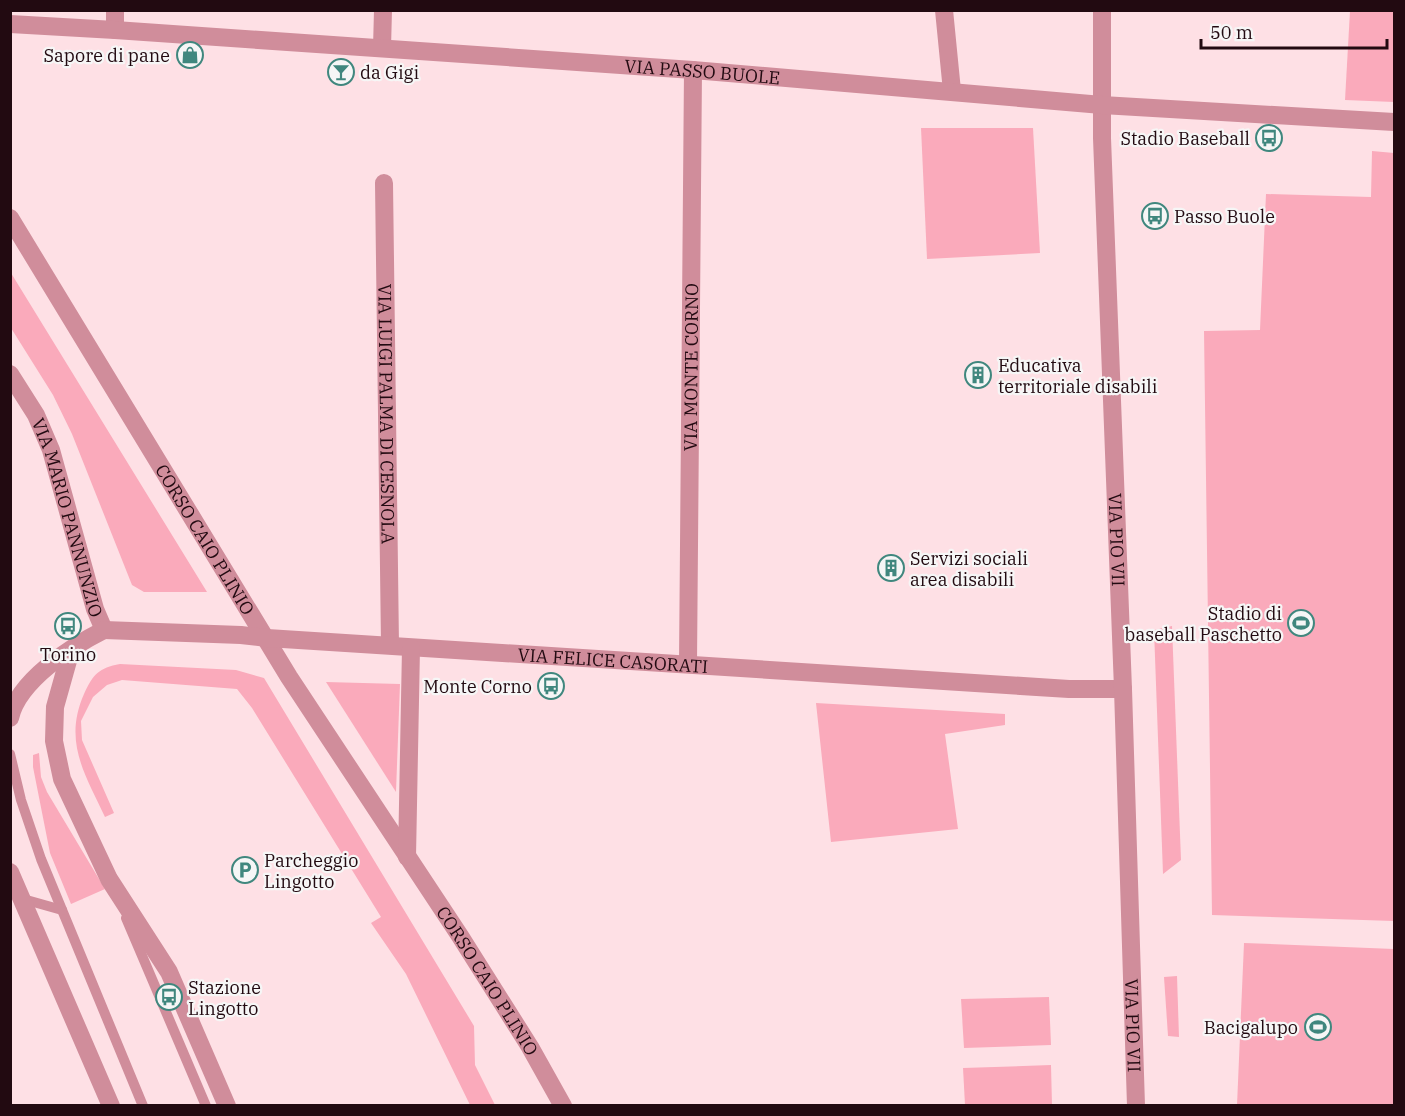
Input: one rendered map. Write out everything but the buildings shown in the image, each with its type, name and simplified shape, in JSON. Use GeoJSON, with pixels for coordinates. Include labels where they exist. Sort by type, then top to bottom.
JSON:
{"type":"FeatureCollection","features":[{"type":"Feature","properties":{"kind":"street"},"geometry":{"type":"LineString","coordinates":[[115,10],[115,30]]}},
{"type":"Feature","properties":{"kind":"street"},"geometry":{"type":"LineString","coordinates":[[382,48],[383,10]]}},
{"type":"Feature","properties":{"kind":"street"},"geometry":{"type":"LineString","coordinates":[[944,10],[952,91]]}},
{"type":"Feature","properties":{"kind":"street","name":"VIA PIO VII"},"geometry":{"type":"LineString","coordinates":[[1102,10],[1102,105],[1136,1106]]}},
{"type":"Feature","properties":{"kind":"street","name":"VIA PASSO BUOLE"},"geometry":{"type":"LineString","coordinates":[[10,24],[693,70],[1102,105],[1395,122]]}},
{"type":"Feature","properties":{"kind":"street","name":"VIA MONTE CORNO"},"geometry":{"type":"LineString","coordinates":[[688,664],[693,70]]}},
{"type":"Feature","properties":{"kind":"street","name":"VIA LUIGI PALMA DI CESNOLA"},"geometry":{"type":"LineString","coordinates":[[384,183],[390,645]]}},
{"type":"Feature","properties":{"kind":"street","name":"CORSO CAIO PLINIO"},"geometry":{"type":"LineString","coordinates":[[10,218],[289,677],[506,1008],[563,1106]]}},
{"type":"Feature","properties":{"kind":"street","name":"VIA MARIO PANNUNZIO"},"geometry":{"type":"LineString","coordinates":[[10,374],[36,415],[51,450],[95,609],[104,630],[71,650],[27,686],[18,698],[10,718]]}},
{"type":"Feature","properties":{"kind":"street","name":"VIA FELICE CASORATI"},"geometry":{"type":"LineString","coordinates":[[104,630],[240,635],[411,648],[1069,689],[1123,689]]}},
{"type":"Feature","properties":{"kind":"street"},"geometry":{"type":"LineString","coordinates":[[407,857],[411,648]]}},
{"type":"Feature","properties":{"kind":"street"},"geometry":{"type":"LineString","coordinates":[[71,650],[55,707],[54,741],[62,779],[109,879],[169,972],[227,1106]]}},
{"type":"Feature","properties":{"kind":"street"},"geometry":{"type":"LineString","coordinates":[[10,872],[111,1106]]}},
{"type":"Feature","properties":{"kind":"lane"},"geometry":{"type":"LineString","coordinates":[[10,754],[21,800],[41,859],[143,1106]]}},
{"type":"Feature","properties":{"kind":"lane"},"geometry":{"type":"LineString","coordinates":[[109,879],[206,1106]]}},
{"type":"Feature","properties":{"kind":"lane"},"geometry":{"type":"LineString","coordinates":[[23,900],[62,910]]}},
{"type":"Feature","properties":{"kind":"shaded area"},"geometry":{"type":"Polygon","coordinates":[[[1350,11],[1394,11],[1394,102],[1345,100],[1350,11]]]}},
{"type":"Feature","properties":{"kind":"shaded area"},"geometry":{"type":"Polygon","coordinates":[[[921,128],[1033,128],[1040,253],[927,259],[921,128]]]}},
{"type":"Feature","properties":{"kind":"shaded area","name":"Stadio di baseball Paschetto"},"geometry":{"type":"Polygon","coordinates":[[[1372,151],[1394,153],[1394,921],[1212,915],[1204,331],[1260,330],[1266,194],[1371,197],[1372,151]]]}},
{"type":"Feature","properties":{"kind":"shaded area"},"geometry":{"type":"Polygon","coordinates":[[[11,273],[207,592],[144,592],[132,585],[72,434],[53,395],[11,328],[11,273]]]}},
{"type":"Feature","properties":{"kind":"shaded area"},"geometry":{"type":"Polygon","coordinates":[[[1172,626],[1181,860],[1163,874],[1154,630],[1172,626]]]}},
{"type":"Feature","properties":{"kind":"shaded area"},"geometry":{"type":"Polygon","coordinates":[[[120,664],[236,670],[264,678],[474,1026],[475,1065],[495,1105],[470,1105],[406,974],[371,923],[381,917],[252,708],[237,689],[122,680],[107,685],[93,697],[81,721],[82,740],[114,813],[105,817],[79,757],[76,727],[78,711],[90,681],[102,670],[120,664]]]}},
{"type":"Feature","properties":{"kind":"shaded area"},"geometry":{"type":"Polygon","coordinates":[[[326,682],[400,684],[396,792],[326,682]]]}},
{"type":"Feature","properties":{"kind":"shaded area"},"geometry":{"type":"Polygon","coordinates":[[[816,703],[1005,714],[1005,725],[945,734],[958,829],[831,842],[816,703]]]}},
{"type":"Feature","properties":{"kind":"shaded area"},"geometry":{"type":"Polygon","coordinates":[[[39,753],[41,777],[47,792],[105,889],[71,904],[50,853],[33,767],[33,755],[39,753]]]}},
{"type":"Feature","properties":{"kind":"shaded area","name":"Bacigalupo"},"geometry":{"type":"Polygon","coordinates":[[[1244,943],[1394,949],[1394,1105],[1237,1105],[1244,943]]]}},
{"type":"Feature","properties":{"kind":"shaded area"},"geometry":{"type":"Polygon","coordinates":[[[1177,976],[1179,1037],[1168,1036],[1164,977],[1177,976]]]}},
{"type":"Feature","properties":{"kind":"shaded area"},"geometry":{"type":"Polygon","coordinates":[[[1049,997],[1051,1045],[964,1048],[961,999],[1049,997]]]}},
{"type":"Feature","properties":{"kind":"shaded area"},"geometry":{"type":"Polygon","coordinates":[[[1051,1065],[1052,1105],[965,1105],[963,1068],[1051,1065]]]}},
{"type":"Feature","properties":{"kind":"place","name":"Sapore di pane"},"geometry":{"type":"Point","coordinates":[190,55]}},
{"type":"Feature","properties":{"kind":"place","name":"da Gigi"},"geometry":{"type":"Point","coordinates":[341,72]}},
{"type":"Feature","properties":{"kind":"place","name":"Stadio Baseball"},"geometry":{"type":"Point","coordinates":[1269,138]}},
{"type":"Feature","properties":{"kind":"place","name":"Passo Buole"},"geometry":{"type":"Point","coordinates":[1155,216]}},
{"type":"Feature","properties":{"kind":"place","name":"Educativa territoriale disabili"},"geometry":{"type":"Point","coordinates":[978,375]}},
{"type":"Feature","properties":{"kind":"place","name":"Servizi sociali area disabili"},"geometry":{"type":"Point","coordinates":[891,568]}},
{"type":"Feature","properties":{"kind":"place","name":"Stadio di baseball Paschetto"},"geometry":{"type":"Point","coordinates":[1301,623]}},
{"type":"Feature","properties":{"kind":"place","name":"Torino"},"geometry":{"type":"Point","coordinates":[68,626]}},
{"type":"Feature","properties":{"kind":"place","name":"Monte Corno"},"geometry":{"type":"Point","coordinates":[551,686]}},
{"type":"Feature","properties":{"kind":"place","name":"Parcheggio Lingotto"},"geometry":{"type":"Point","coordinates":[245,870]}},
{"type":"Feature","properties":{"kind":"place","name":"Stazione Lingotto"},"geometry":{"type":"Point","coordinates":[169,997]}},
{"type":"Feature","properties":{"kind":"place","name":"Bacigalupo"},"geometry":{"type":"Point","coordinates":[1318,1027]}}]}
